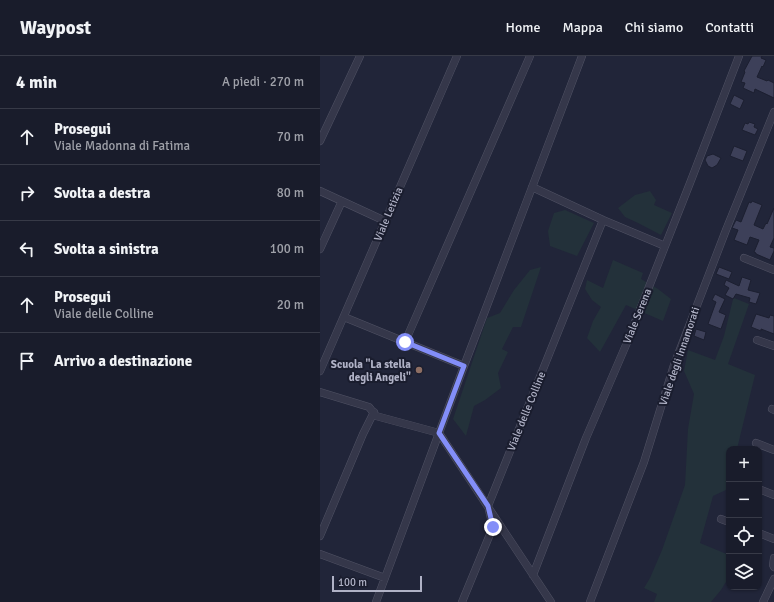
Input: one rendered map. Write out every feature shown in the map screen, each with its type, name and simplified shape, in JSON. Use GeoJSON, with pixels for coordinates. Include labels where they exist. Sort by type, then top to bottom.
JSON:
{"type":"FeatureCollection","features":[{"type":"Feature","properties":{"kind":"street"},"geometry":{"type":"LineString","coordinates":[[320,141],[360,56]]}},
{"type":"Feature","properties":{"kind":"street","name":"Viale Letizia"},"geometry":{"type":"LineString","coordinates":[[320,371],[457,56]]}},
{"type":"Feature","properties":{"kind":"street"},"geometry":{"type":"LineString","coordinates":[[405,342],[530,56]]}},
{"type":"Feature","properties":{"kind":"street"},"geometry":{"type":"LineString","coordinates":[[376,602],[582,56]]}},
{"type":"Feature","properties":{"kind":"street","name":"Viale Serena"},"geometry":{"type":"LineString","coordinates":[[533,574],[586,438],[626,345],[739,56]]}},
{"type":"Feature","properties":{"kind":"street","name":"Viale degli Innamorati"},"geometry":{"type":"LineString","coordinates":[[590,602],[644,462],[674,365],[729,222],[774,112]]}},
{"type":"Feature","properties":{"kind":"street"},"geometry":{"type":"LineString","coordinates":[[532,187],[603,220],[665,246]]}},
{"type":"Feature","properties":{"kind":"street"},"geometry":{"type":"LineString","coordinates":[[320,191],[385,221]]}},
{"type":"Feature","properties":{"kind":"street"},"geometry":{"type":"LineString","coordinates":[[320,249],[342,201]]}},
{"type":"Feature","properties":{"kind":"street","name":"Viale delle Colline"},"geometry":{"type":"LineString","coordinates":[[488,506],[603,220]]}},
{"type":"Feature","properties":{"kind":"street"},"geometry":{"type":"LineString","coordinates":[[744,258],[774,270]]}},
{"type":"Feature","properties":{"kind":"street"},"geometry":{"type":"LineString","coordinates":[[344,317],[464,366]]}},
{"type":"Feature","properties":{"kind":"street"},"geometry":{"type":"LineString","coordinates":[[757,340],[774,346]]}},
{"type":"Feature","properties":{"kind":"street"},"geometry":{"type":"LineString","coordinates":[[320,392],[369,407],[376,416],[439,433],[551,602]]}},
{"type":"Feature","properties":{"kind":"street"},"geometry":{"type":"LineString","coordinates":[[320,536],[363,434],[374,412]]}},
{"type":"Feature","properties":{"kind":"street"},"geometry":{"type":"LineString","coordinates":[[756,443],[774,450]]}},
{"type":"Feature","properties":{"kind":"street"},"geometry":{"type":"LineString","coordinates":[[762,491],[774,495]]}},
{"type":"Feature","properties":{"kind":"street"},"geometry":{"type":"LineString","coordinates":[[462,602],[493,527],[488,506]]}},
{"type":"Feature","properties":{"kind":"street"},"geometry":{"type":"LineString","coordinates":[[721,519],[726,521]]}},
{"type":"Feature","properties":{"kind":"street"},"geometry":{"type":"LineString","coordinates":[[762,534],[774,539]]}},
{"type":"Feature","properties":{"kind":"street"},"geometry":{"type":"LineString","coordinates":[[320,554],[385,578]]}},
{"type":"Feature","properties":{"kind":"street"},"geometry":{"type":"LineString","coordinates":[[763,602],[774,578]]}},
{"type":"Feature","properties":{"kind":"shaded area"},"geometry":{"type":"Polygon","coordinates":[[[650,191],[656,200],[654,205],[672,213],[661,235],[625,217],[618,208],[635,195],[650,191]]]}},
{"type":"Feature","properties":{"kind":"shaded area"},"geometry":{"type":"Polygon","coordinates":[[[565,210],[594,223],[577,256],[550,246],[548,231],[554,213],[565,210]]]}},
{"type":"Feature","properties":{"kind":"shaded area"},"geometry":{"type":"Polygon","coordinates":[[[613,260],[643,273],[641,279],[671,299],[663,321],[626,305],[600,352],[587,338],[593,321],[601,307],[592,300],[585,289],[587,280],[603,288],[613,260]]]}},
{"type":"Feature","properties":{"kind":"shaded area"},"geometry":{"type":"Polygon","coordinates":[[[541,267],[521,327],[513,327],[502,349],[508,352],[498,373],[501,388],[474,406],[466,436],[453,419],[487,318],[500,313],[514,290],[530,270],[541,267]]]}},
{"type":"Feature","properties":{"kind":"shaded area"},"geometry":{"type":"Polygon","coordinates":[[[734,298],[749,304],[728,364],[755,375],[738,446],[726,446],[726,490],[713,496],[700,543],[726,554],[726,582],[711,602],[654,602],[657,594],[644,588],[662,550],[685,485],[688,429],[694,394],[684,371],[688,350],[715,360],[724,336],[734,298]]]}},
{"type":"Feature","properties":{"kind":"building"},"geometry":{"type":"Polygon","coordinates":[[[752,56],[762,56],[761,58],[766,60],[757,77],[774,83],[774,98],[755,89],[754,93],[743,88],[745,83],[741,82],[745,72],[744,71],[752,56]]]}},
{"type":"Feature","properties":{"kind":"building"},"geometry":{"type":"Polygon","coordinates":[[[734,95],[744,100],[740,109],[730,104],[734,95]]]}},
{"type":"Feature","properties":{"kind":"building"},"geometry":{"type":"Polygon","coordinates":[[[749,122],[755,124],[754,127],[758,129],[755,135],[742,130],[745,123],[748,124],[749,122]]]}},
{"type":"Feature","properties":{"kind":"building"},"geometry":{"type":"Polygon","coordinates":[[[734,146],[747,151],[743,161],[730,156],[734,146]]]}},
{"type":"Feature","properties":{"kind":"building"},"geometry":{"type":"Polygon","coordinates":[[[713,154],[721,158],[717,165],[712,168],[708,166],[705,160],[707,156],[713,154]]]}},
{"type":"Feature","properties":{"kind":"building"},"geometry":{"type":"Polygon","coordinates":[[[752,201],[762,205],[754,225],[763,229],[766,223],[767,224],[774,208],[774,238],[770,247],[774,248],[774,251],[770,260],[754,252],[759,240],[750,237],[747,245],[734,240],[738,230],[732,228],[736,220],[741,222],[749,202],[751,203],[752,201]]]}},
{"type":"Feature","properties":{"kind":"building"},"geometry":{"type":"Polygon","coordinates":[[[719,267],[732,272],[729,279],[716,274],[719,267]]]}},
{"type":"Feature","properties":{"kind":"building"},"geometry":{"type":"Polygon","coordinates":[[[742,277],[751,280],[748,290],[760,293],[756,304],[749,302],[750,298],[736,294],[733,299],[725,295],[729,288],[724,285],[726,280],[739,286],[742,277]]]}},
{"type":"Feature","properties":{"kind":"building"},"geometry":{"type":"Polygon","coordinates":[[[715,294],[725,299],[719,312],[726,315],[721,329],[708,324],[716,302],[712,300],[715,294]]]}},
{"type":"Feature","properties":{"kind":"building"},"geometry":{"type":"Polygon","coordinates":[[[756,314],[769,318],[770,315],[774,316],[774,334],[751,327],[756,314]]]}},
{"type":"Feature","properties":{"kind":"building"},"geometry":{"type":"Polygon","coordinates":[[[696,329],[706,332],[704,340],[694,336],[696,329]]]}},
{"type":"Feature","properties":{"kind":"place","name":"Scuola \"La stella degli Angeli\""},"geometry":{"type":"Point","coordinates":[419,370]}},
{"type":"Feature","properties":{"kind":"route"},"geometry":{"type":"LineString","coordinates":[[405,342],[464,366],[439,433],[488,506],[493,527]]}}]}
